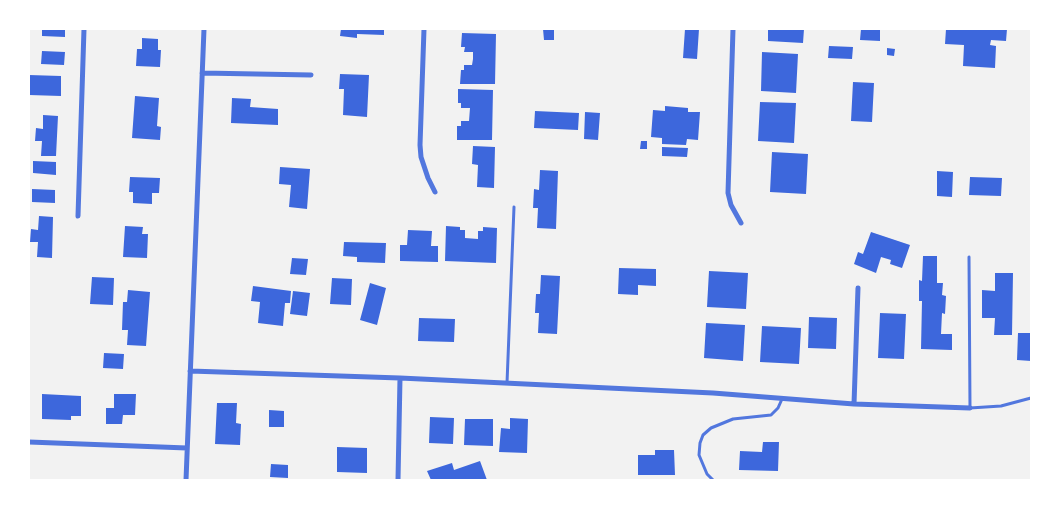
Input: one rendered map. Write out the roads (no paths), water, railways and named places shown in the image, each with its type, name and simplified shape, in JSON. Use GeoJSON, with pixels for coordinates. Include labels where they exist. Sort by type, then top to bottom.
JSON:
{"type":"FeatureCollection","features":[{"type":"Feature","properties":{"kind":"street"},"geometry":{"type":"LineString","coordinates":[[78,216],[84,29]]}},
{"type":"Feature","properties":{"kind":"street"},"geometry":{"type":"LineString","coordinates":[[186,480],[204,29]]}},
{"type":"Feature","properties":{"kind":"street"},"geometry":{"type":"LineString","coordinates":[[424,29],[420,145],[421,157],[435,192]]}},
{"type":"Feature","properties":{"kind":"street"},"geometry":{"type":"LineString","coordinates":[[733,29],[728,193],[741,223]]}},
{"type":"Feature","properties":{"kind":"street"},"geometry":{"type":"LineString","coordinates":[[202,73],[310,74]]}},
{"type":"Feature","properties":{"kind":"street"},"geometry":{"type":"LineString","coordinates":[[854,404],[858,288]]}},
{"type":"Feature","properties":{"kind":"street"},"geometry":{"type":"LineString","coordinates":[[190,371],[507,383],[713,393],[854,404],[970,408]]}},
{"type":"Feature","properties":{"kind":"street"},"geometry":{"type":"LineString","coordinates":[[398,480],[400,378]]}},
{"type":"Feature","properties":{"kind":"street"},"geometry":{"type":"LineString","coordinates":[[29,442],[187,448]]}},
{"type":"Feature","properties":{"kind":"lane"},"geometry":{"type":"LineString","coordinates":[[507,383],[514,207]]}},
{"type":"Feature","properties":{"kind":"lane"},"geometry":{"type":"LineString","coordinates":[[969,257],[970,408],[1001,406],[1031,398]]}},
{"type":"Feature","properties":{"kind":"lane"},"geometry":{"type":"LineString","coordinates":[[713,480],[707,474],[699,455],[703,435],[711,428],[733,419],[771,415],[778,408],[783,398]]}}]}
